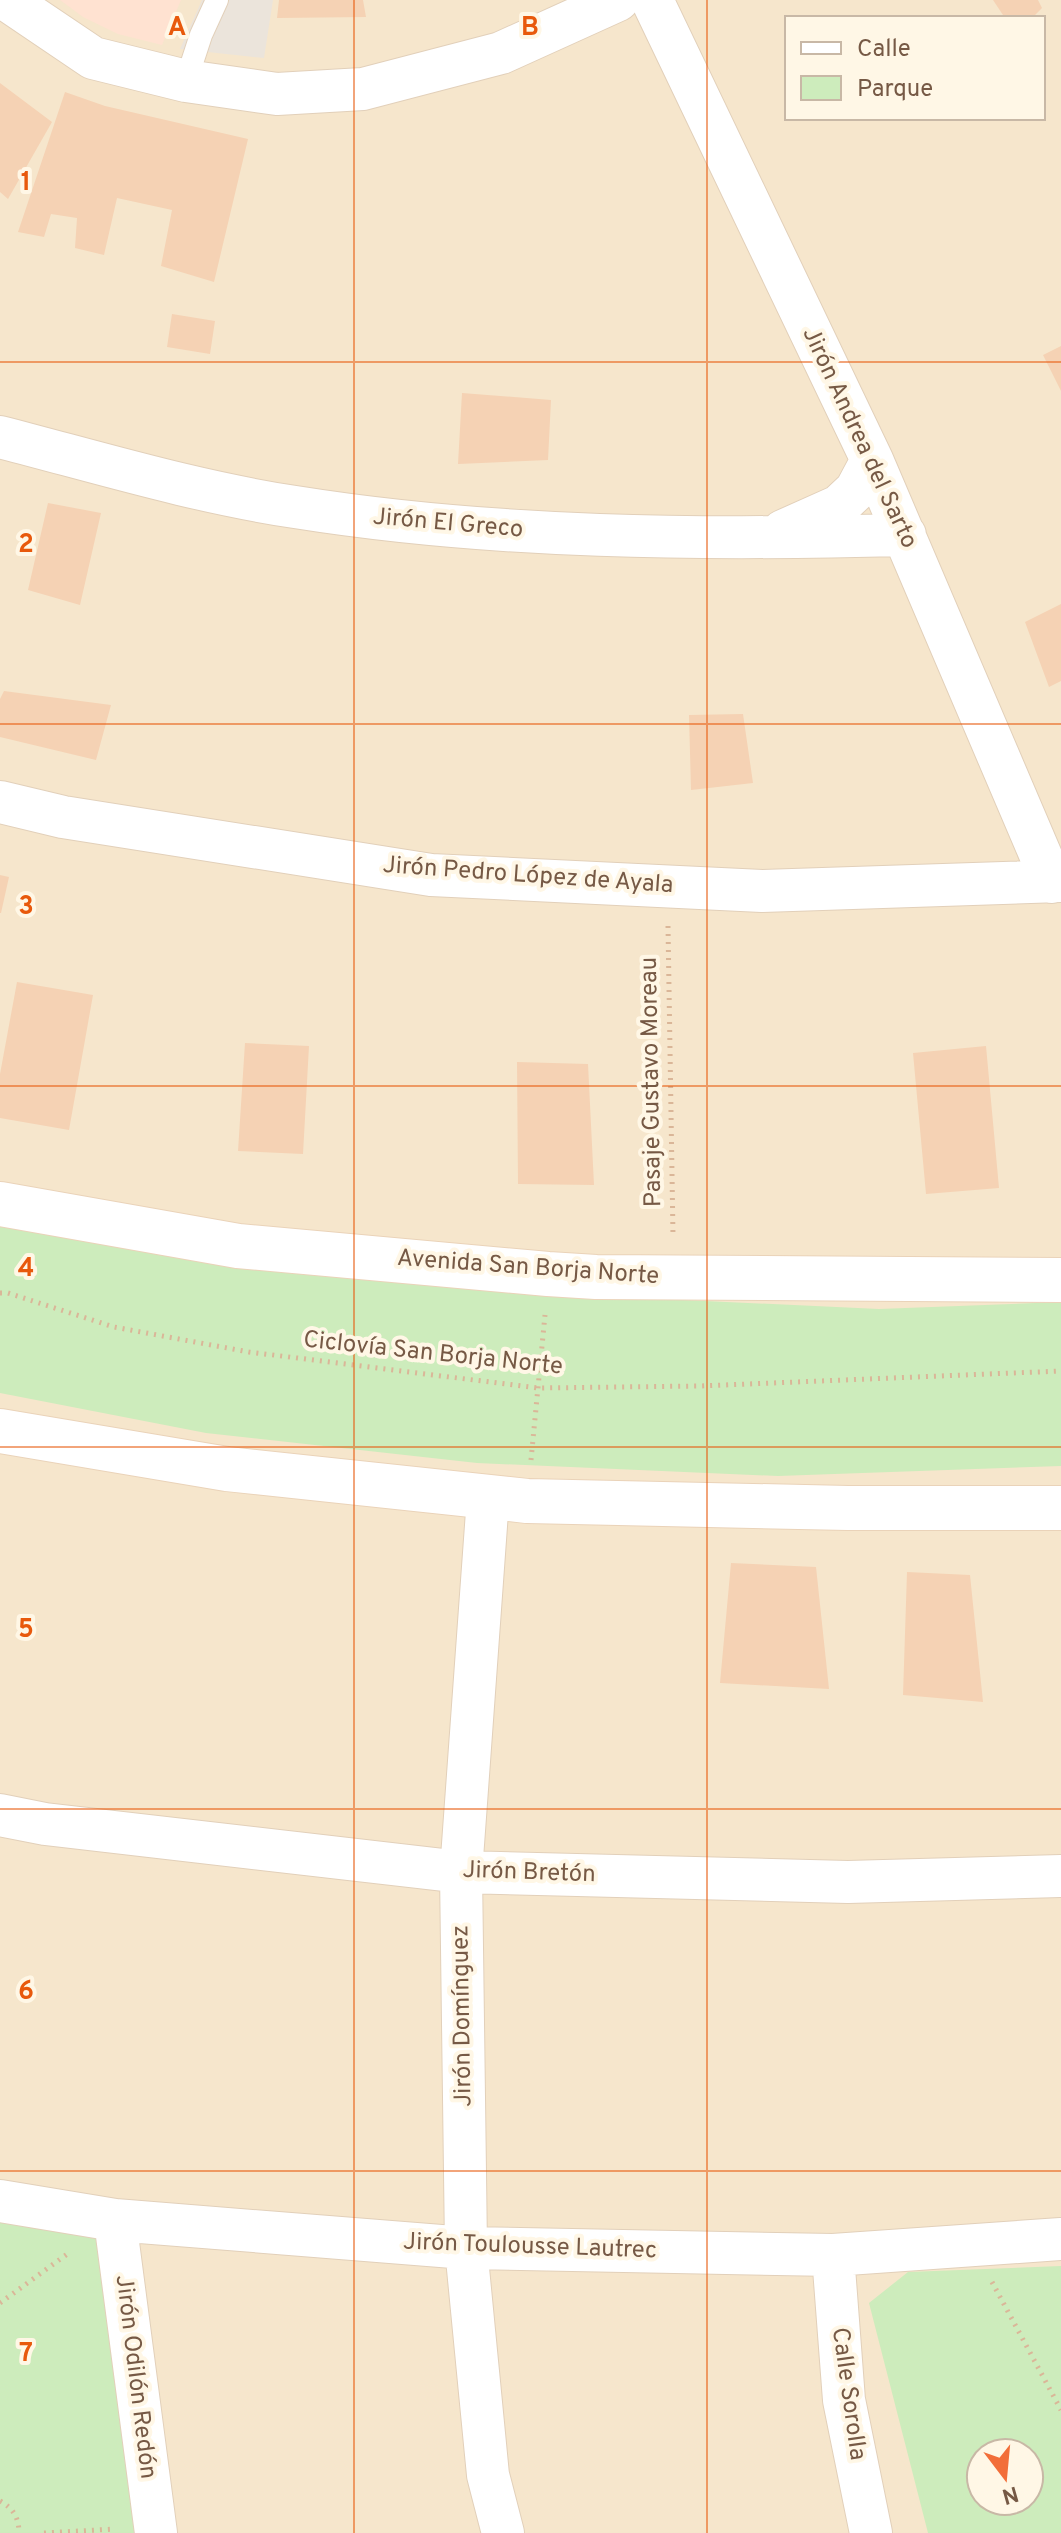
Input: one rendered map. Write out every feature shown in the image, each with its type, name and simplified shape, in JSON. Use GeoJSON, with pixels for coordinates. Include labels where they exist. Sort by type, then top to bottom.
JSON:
{"type":"FeatureCollection","features":[{"type":"Feature","properties":{"kind":"main road","name":"Avenida San Borja Norte"},"geometry":{"type":"LineString","coordinates":[[0,1204],[238,1246],[548,1274],[1061,1280]]}},
{"type":"Feature","properties":{"kind":"main road"},"geometry":{"type":"LineString","coordinates":[[0,1431],[227,1469],[507,1500],[832,1508],[1061,1508]]}},
{"type":"Feature","properties":{"kind":"street"},"geometry":{"type":"LineString","coordinates":[[7,0],[93,58],[186,81],[277,94],[363,89],[501,53],[618,0]]}},
{"type":"Feature","properties":{"kind":"street","name":"Jirón Andrea del Sarto"},"geometry":{"type":"LineString","coordinates":[[652,0],[872,460],[1057,882]]}},
{"type":"Feature","properties":{"kind":"street","name":"Jirón El Greco"},"geometry":{"type":"LineString","coordinates":[[0,437],[210,490],[293,507],[367,517],[555,534],[767,538],[905,535]]}},
{"type":"Feature","properties":{"kind":"street"},"geometry":{"type":"LineString","coordinates":[[767,538],[839,506],[856,490],[872,460]]}},
{"type":"Feature","properties":{"kind":"street","name":"Jirón Pedro López de Ayala"},"geometry":{"type":"LineString","coordinates":[[0,802],[63,817],[431,875],[762,891],[1057,882]]}},
{"type":"Feature","properties":{"kind":"street","name":"Jirón Domínguez"},"geometry":{"type":"LineString","coordinates":[[503,2533],[488,2475],[466,2248],[461,1872],[507,1500]]}},
{"type":"Feature","properties":{"kind":"street","name":"Jirón Bretón"},"geometry":{"type":"LineString","coordinates":[[0,1815],[45,1824],[461,1872],[848,1882],[1061,1876]]}},
{"type":"Feature","properties":{"kind":"street","name":"Jirón Toulousse Lautrec"},"geometry":{"type":"LineString","coordinates":[[0,2201],[115,2220],[466,2248],[833,2255],[1061,2239]]}},
{"type":"Feature","properties":{"kind":"street","name":"Jirón Odilón Redón"},"geometry":{"type":"LineString","coordinates":[[115,2220],[156,2530]]}},
{"type":"Feature","properties":{"kind":"street","name":"Calle Sorolla"},"geometry":{"type":"LineString","coordinates":[[833,2255],[844,2400],[871,2533]]}},
{"type":"Feature","properties":{"kind":"lane"},"geometry":{"type":"LineString","coordinates":[[186,81],[201,35],[217,0]]}},
{"type":"Feature","properties":{"kind":"path","name":"Pasaje Gustavo Moreau"},"geometry":{"type":"LineString","coordinates":[[667,886],[674,1277]]}},
{"type":"Feature","properties":{"kind":"path"},"geometry":{"type":"LineString","coordinates":[[507,1500],[538,1388],[548,1274]]}},
{"type":"Feature","properties":{"kind":"path","name":"Ciclovía San Borja Norte"},"geometry":{"type":"LineString","coordinates":[[0,1293],[114,1327],[249,1352],[538,1388],[700,1386],[1061,1371]]}},
{"type":"Feature","properties":{"kind":"path"},"geometry":{"type":"LineString","coordinates":[[0,2303],[115,2220]]}},
{"type":"Feature","properties":{"kind":"path"},"geometry":{"type":"LineString","coordinates":[[972,2246],[1061,2410]]}},
{"type":"Feature","properties":{"kind":"path"},"geometry":{"type":"LineString","coordinates":[[0,2501],[16,2515],[19,2533]]}},
{"type":"Feature","properties":{"kind":"path"},"geometry":{"type":"LineString","coordinates":[[44,2533],[156,2530]]}},
{"type":"Feature","properties":{"kind":"shaded area"},"geometry":{"type":"Polygon","coordinates":[[[0,0],[1061,0],[1061,2533],[0,2533],[0,0]]]}},
{"type":"Feature","properties":{"kind":"shaded area"},"geometry":{"type":"Polygon","coordinates":[[[60,0],[181,0],[162,45],[118,34],[83,17],[60,0]]]}},
{"type":"Feature","properties":{"kind":"shaded area"},"geometry":{"type":"Polygon","coordinates":[[[202,0],[273,0],[264,58],[180,49],[202,0]]]}},
{"type":"Feature","properties":{"kind":"green space"},"geometry":{"type":"Polygon","coordinates":[[[0,1219],[532,1293],[879,1309],[1061,1302],[1061,1466],[778,1476],[477,1463],[206,1433],[0,1393],[0,1219]]]}},
{"type":"Feature","properties":{"kind":"green space"},"geometry":{"type":"Polygon","coordinates":[[[0,2201],[115,2220],[156,2533],[0,2533],[0,2201]]]}},
{"type":"Feature","properties":{"kind":"green space"},"geometry":{"type":"Polygon","coordinates":[[[1061,2266],[1061,2533],[928,2533],[869,2303],[908,2272],[1061,2266]]]}},
{"type":"Feature","properties":{"kind":"building"},"geometry":{"type":"Polygon","coordinates":[[[279,0],[363,0],[366,17],[277,18],[279,0]]]}},
{"type":"Feature","properties":{"kind":"building"},"geometry":{"type":"Polygon","coordinates":[[[993,0],[1038,0],[1042,8],[1034,16],[1004,16],[993,0]]]}},
{"type":"Feature","properties":{"kind":"building"},"geometry":{"type":"Polygon","coordinates":[[[0,83],[52,122],[8,199],[0,192],[0,83]]]}},
{"type":"Feature","properties":{"kind":"building"},"geometry":{"type":"Polygon","coordinates":[[[65,92],[105,106],[248,139],[214,282],[161,266],[172,210],[117,198],[104,255],[75,248],[77,218],[51,214],[44,237],[18,232],[65,92]]]}},
{"type":"Feature","properties":{"kind":"building"},"geometry":{"type":"Polygon","coordinates":[[[172,314],[215,321],[210,354],[167,347],[172,314]]]}},
{"type":"Feature","properties":{"kind":"building"},"geometry":{"type":"Polygon","coordinates":[[[1061,346],[1061,391],[1043,355],[1061,346]]]}},
{"type":"Feature","properties":{"kind":"building"},"geometry":{"type":"Polygon","coordinates":[[[462,393],[551,400],[548,460],[458,464],[462,393]]]}},
{"type":"Feature","properties":{"kind":"building"},"geometry":{"type":"Polygon","coordinates":[[[48,503],[101,513],[80,605],[28,590],[48,503]]]}},
{"type":"Feature","properties":{"kind":"building"},"geometry":{"type":"Polygon","coordinates":[[[1061,604],[1061,681],[1049,687],[1025,622],[1061,604]]]}},
{"type":"Feature","properties":{"kind":"building"},"geometry":{"type":"Polygon","coordinates":[[[4,691],[111,705],[96,760],[0,737],[0,699],[4,691]]]}},
{"type":"Feature","properties":{"kind":"building"},"geometry":{"type":"Polygon","coordinates":[[[743,714],[753,783],[691,790],[689,715],[743,714]]]}},
{"type":"Feature","properties":{"kind":"building"},"geometry":{"type":"Polygon","coordinates":[[[0,875],[9,877],[1,913],[0,913],[0,875]]]}},
{"type":"Feature","properties":{"kind":"building"},"geometry":{"type":"Polygon","coordinates":[[[17,982],[93,995],[69,1130],[0,1118],[0,1074],[17,982]]]}},
{"type":"Feature","properties":{"kind":"building"},"geometry":{"type":"Polygon","coordinates":[[[245,1043],[309,1046],[303,1154],[238,1151],[245,1043]]]}},
{"type":"Feature","properties":{"kind":"building"},"geometry":{"type":"Polygon","coordinates":[[[986,1046],[999,1188],[926,1194],[913,1053],[986,1046]]]}},
{"type":"Feature","properties":{"kind":"building"},"geometry":{"type":"Polygon","coordinates":[[[517,1062],[588,1064],[594,1185],[518,1184],[517,1062]]]}},
{"type":"Feature","properties":{"kind":"building"},"geometry":{"type":"Polygon","coordinates":[[[731,1563],[816,1567],[829,1689],[720,1683],[731,1563]]]}},
{"type":"Feature","properties":{"kind":"building"},"geometry":{"type":"Polygon","coordinates":[[[907,1572],[970,1575],[983,1702],[903,1695],[907,1572]]]}}]}
